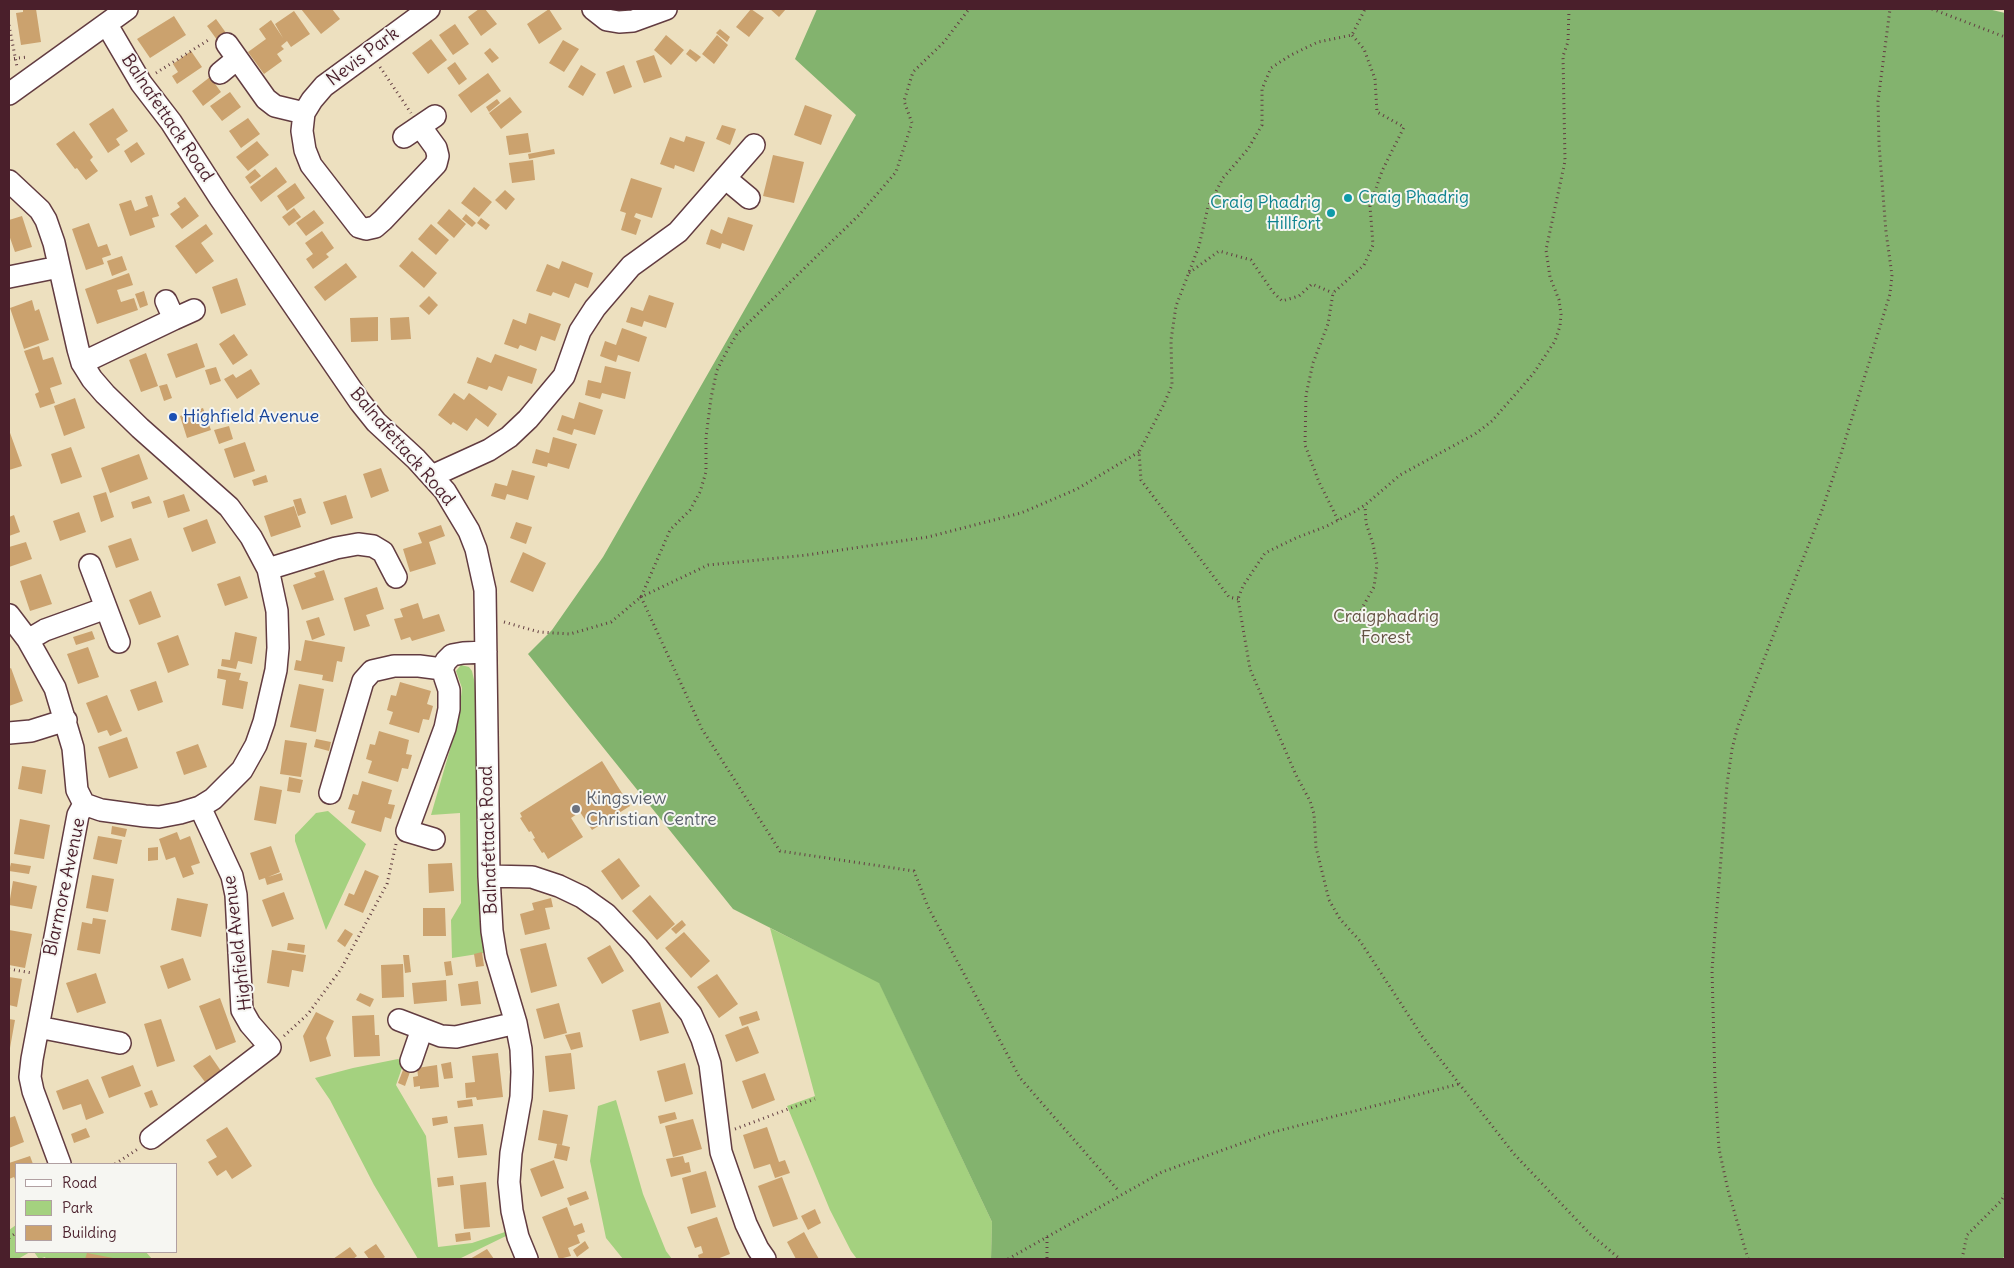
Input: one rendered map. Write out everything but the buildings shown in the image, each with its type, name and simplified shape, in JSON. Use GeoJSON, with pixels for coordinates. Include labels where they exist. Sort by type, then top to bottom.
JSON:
{"type":"FeatureCollection","features":[{"type":"Feature","properties":{"kind":"street"},"geometry":{"type":"LineString","coordinates":[[9,94],[127,9]]}},
{"type":"Feature","properties":{"kind":"street","name":"Nevis Park"},"geometry":{"type":"LineString","coordinates":[[304,113],[324,86],[429,9]]}},
{"type":"Feature","properties":{"kind":"street"},"geometry":{"type":"LineString","coordinates":[[593,9],[606,20],[619,22],[633,20],[666,9]]}},
{"type":"Feature","properties":{"kind":"street","name":"Balnafettack Road"},"geometry":{"type":"LineString","coordinates":[[107,25],[141,83],[171,122],[225,206],[360,402],[376,422],[445,491],[457,509],[476,549],[485,590],[489,876],[492,931],[496,956],[516,1024],[521,1049],[520,1097],[511,1152],[509,1182],[512,1211],[518,1237],[528,1259]]}},
{"type":"Feature","properties":{"kind":"street"},"geometry":{"type":"LineString","coordinates":[[220,73],[232,52],[266,99],[275,106],[304,113],[302,130],[305,150],[312,165],[355,223],[359,227],[366,229],[375,227],[383,220],[436,164],[438,156],[436,148],[420,126]]}},
{"type":"Feature","properties":{"kind":"street"},"geometry":{"type":"LineString","coordinates":[[432,476],[490,450],[509,437],[528,419],[564,376],[580,331],[595,308],[631,266],[678,232],[754,145]]}},
{"type":"Feature","properties":{"kind":"street"},"geometry":{"type":"LineString","coordinates":[[725,178],[749,198]]}},
{"type":"Feature","properties":{"kind":"street"},"geometry":{"type":"LineString","coordinates":[[9,181],[40,210],[46,220],[54,242],[82,364],[105,394],[229,507],[251,537],[268,570],[277,611],[278,648],[276,670],[264,722],[256,745],[242,770],[223,790],[200,807],[158,817],[101,810],[84,804]]}},
{"type":"Feature","properties":{"kind":"street"},"geometry":{"type":"LineString","coordinates":[[9,277],[59,267]]}},
{"type":"Feature","properties":{"kind":"street"},"geometry":{"type":"LineString","coordinates":[[82,364],[170,310],[194,310]]}},
{"type":"Feature","properties":{"kind":"street"},"geometry":{"type":"LineString","coordinates":[[268,570],[336,548],[358,544],[373,546],[383,552],[396,577]]}},
{"type":"Feature","properties":{"kind":"street"},"geometry":{"type":"LineString","coordinates":[[90,564],[118,642]]}},
{"type":"Feature","properties":{"kind":"street"},"geometry":{"type":"LineString","coordinates":[[28,640],[45,630],[106,608]]}},
{"type":"Feature","properties":{"kind":"street","name":"Blarmore Avenue"},"geometry":{"type":"LineString","coordinates":[[9,615],[28,640],[55,688],[73,748],[77,790],[84,804],[78,815],[30,1077],[33,1091],[65,1160]]}},
{"type":"Feature","properties":{"kind":"street"},"geometry":{"type":"LineString","coordinates":[[434,839],[408,831],[445,728],[449,710],[448,690],[442,669],[452,655],[486,652]]}},
{"type":"Feature","properties":{"kind":"street"},"geometry":{"type":"LineString","coordinates":[[330,793],[363,681],[372,671],[394,666],[419,666],[442,669]]}},
{"type":"Feature","properties":{"kind":"street"},"geometry":{"type":"LineString","coordinates":[[9,733],[31,731],[66,720]]}},
{"type":"Feature","properties":{"kind":"street","name":"Highfield Avenue"},"geometry":{"type":"LineString","coordinates":[[200,807],[232,876],[236,895],[242,1010],[250,1024],[270,1047]]}},
{"type":"Feature","properties":{"kind":"street"},"geometry":{"type":"LineString","coordinates":[[489,876],[532,878],[559,886],[582,897],[606,914],[638,948],[691,1014],[710,1064],[721,1152],[746,1224],[765,1259]]}},
{"type":"Feature","properties":{"kind":"street"},"geometry":{"type":"LineString","coordinates":[[399,1020],[441,1036],[456,1037],[516,1024]]}},
{"type":"Feature","properties":{"kind":"street"},"geometry":{"type":"LineString","coordinates":[[38,1027],[109,1047]]}},
{"type":"Feature","properties":{"kind":"street"},"geometry":{"type":"LineString","coordinates":[[411,1061],[422,1029]]}},
{"type":"Feature","properties":{"kind":"street"},"geometry":{"type":"LineString","coordinates":[[151,1138],[270,1047]]}},
{"type":"Feature","properties":{"kind":"path"},"geometry":{"type":"LineString","coordinates":[[969,9],[944,42],[913,72],[904,101],[912,123],[896,172],[859,215],[737,334],[728,349],[717,370],[711,398],[706,437],[706,472],[700,492],[690,510],[670,530],[642,597],[702,729],[780,851],[914,871],[928,906],[1020,1078],[1117,1190]]}},
{"type":"Feature","properties":{"kind":"path"},"geometry":{"type":"LineString","coordinates":[[1352,35],[1365,9]]}},
{"type":"Feature","properties":{"kind":"path"},"geometry":{"type":"LineString","coordinates":[[1569,9],[1568,42],[1563,56],[1565,161],[1546,250],[1550,277],[1559,300],[1561,314],[1560,326],[1555,341],[1534,374],[1492,420],[1475,434],[1400,475],[1366,505],[1338,520],[1265,553],[1238,599],[1250,669],[1296,775],[1310,800],[1314,814],[1316,847],[1329,900],[1340,919],[1360,941],[1422,1036],[1514,1154],[1589,1233],[1620,1259]]}},
{"type":"Feature","properties":{"kind":"path"},"geometry":{"type":"LineString","coordinates":[[1748,1259],[1728,1190],[1720,1149],[1715,1082],[1712,970],[1727,784],[1732,749],[1738,726],[1821,513],[1890,294],[1892,275],[1886,232],[1879,144],[1878,101],[1890,9]]}},
{"type":"Feature","properties":{"kind":"path"},"geometry":{"type":"LineString","coordinates":[[1932,9],[2005,37]]}},
{"type":"Feature","properties":{"kind":"path"},"geometry":{"type":"LineString","coordinates":[[9,25],[19,75]]}},
{"type":"Feature","properties":{"kind":"path"},"geometry":{"type":"LineString","coordinates":[[1238,599],[1229,597],[1141,480],[1139,452],[1172,385],[1170,340],[1176,306],[1199,246],[1208,207],[1223,178],[1248,149],[1262,125],[1262,89],[1271,68],[1291,55],[1318,42],[1352,35]]}},
{"type":"Feature","properties":{"kind":"path"},"geometry":{"type":"LineString","coordinates":[[1338,520],[1319,482],[1305,445],[1306,395],[1313,363],[1328,324],[1333,294],[1364,265],[1374,245],[1370,206],[1382,171],[1404,127],[1377,112],[1375,79],[1364,49],[1352,35]]}},
{"type":"Feature","properties":{"kind":"path"},"geometry":{"type":"LineString","coordinates":[[154,74],[210,39],[219,49],[232,52]]}},
{"type":"Feature","properties":{"kind":"path"},"geometry":{"type":"LineString","coordinates":[[369,52],[420,126]]}},
{"type":"Feature","properties":{"kind":"path"},"geometry":{"type":"LineString","coordinates":[[1188,274],[1219,250],[1252,260],[1273,292],[1282,301],[1299,296],[1312,284],[1333,294]]}},
{"type":"Feature","properties":{"kind":"path"},"geometry":{"type":"LineString","coordinates":[[486,620],[509,623],[539,632],[570,634],[611,622],[642,597],[708,565],[807,555],[928,538],[1021,513],[1077,489],[1139,452]]}},
{"type":"Feature","properties":{"kind":"path"},"geometry":{"type":"LineString","coordinates":[[1360,620],[1362,608],[1374,587],[1377,566],[1373,544],[1366,523],[1366,505]]}},
{"type":"Feature","properties":{"kind":"path"},"geometry":{"type":"LineString","coordinates":[[270,1047],[308,1014],[341,969],[388,884],[396,844],[408,831]]}},
{"type":"Feature","properties":{"kind":"path"},"geometry":{"type":"LineString","coordinates":[[1008,1259],[1162,1172],[1270,1134],[1459,1084]]}},
{"type":"Feature","properties":{"kind":"path"},"geometry":{"type":"LineString","coordinates":[[718,1135],[815,1099]]}},
{"type":"Feature","properties":{"kind":"path"},"geometry":{"type":"LineString","coordinates":[[116,1163],[151,1138]]}},
{"type":"Feature","properties":{"kind":"path"},"geometry":{"type":"LineString","coordinates":[[1962,1259],[1968,1236],[2001,1201],[2005,1194]]}},
{"type":"Feature","properties":{"kind":"path"},"geometry":{"type":"LineString","coordinates":[[1047,1237],[1048,1259]]}},
{"type":"Feature","properties":{"kind":"green space","name":"Craigphadrig Forest"},"geometry":{"type":"Polygon","coordinates":[[[817,9],[1988,9],[2005,13],[2005,1256],[2002,1259],[991,1259],[992,1222],[879,983],[733,909],[528,654],[552,630],[603,557],[856,115],[795,59],[817,9]]]}},
{"type":"Feature","properties":{"kind":"green space"},"geometry":{"type":"Polygon","coordinates":[[[461,665],[469,667],[472,671],[475,684],[477,875],[484,953],[452,958],[451,920],[461,903],[460,813],[431,815],[458,722],[462,688],[456,671],[461,665]]]}},
{"type":"Feature","properties":{"kind":"green space"},"geometry":{"type":"Polygon","coordinates":[[[328,811],[366,844],[326,930],[295,841],[295,835],[316,813],[328,811]]]}},
{"type":"Feature","properties":{"kind":"green space"},"geometry":{"type":"Polygon","coordinates":[[[770,928],[879,982],[992,1222],[991,1259],[857,1259],[851,1251],[830,1210],[787,1106],[815,1096],[770,928]]]}},
{"type":"Feature","properties":{"kind":"green space"},"geometry":{"type":"Polygon","coordinates":[[[398,1059],[404,1062],[396,1085],[426,1136],[438,1247],[472,1243],[505,1232],[506,1236],[459,1259],[418,1259],[374,1185],[330,1100],[315,1078],[398,1059]]]}},
{"type":"Feature","properties":{"kind":"green space"},"geometry":{"type":"Polygon","coordinates":[[[616,1100],[643,1194],[666,1251],[672,1259],[623,1259],[606,1238],[590,1161],[598,1106],[616,1100]]]}},
{"type":"Feature","properties":{"kind":"green space"},"geometry":{"type":"Polygon","coordinates":[[[15,1226],[15,1253],[28,1253],[18,1259],[9,1259],[9,1230],[15,1226]]]}},
{"type":"Feature","properties":{"kind":"green space"},"geometry":{"type":"Polygon","coordinates":[[[35,1253],[147,1253],[152,1259],[46,1259],[45,1257],[39,1259],[35,1253]]]}},
{"type":"Feature","properties":{"kind":"place","name":"Craig Phadrig"},"geometry":{"type":"Point","coordinates":[1348,198]}},
{"type":"Feature","properties":{"kind":"place","name":"Craig Phadrig Hillfort"},"geometry":{"type":"Point","coordinates":[1331,213]}},
{"type":"Feature","properties":{"kind":"place","name":"Highfield Avenue"},"geometry":{"type":"Point","coordinates":[173,417]}},
{"type":"Feature","properties":{"kind":"place","name":"Kingsview Christian Centre"},"geometry":{"type":"Point","coordinates":[576,809]}}]}
